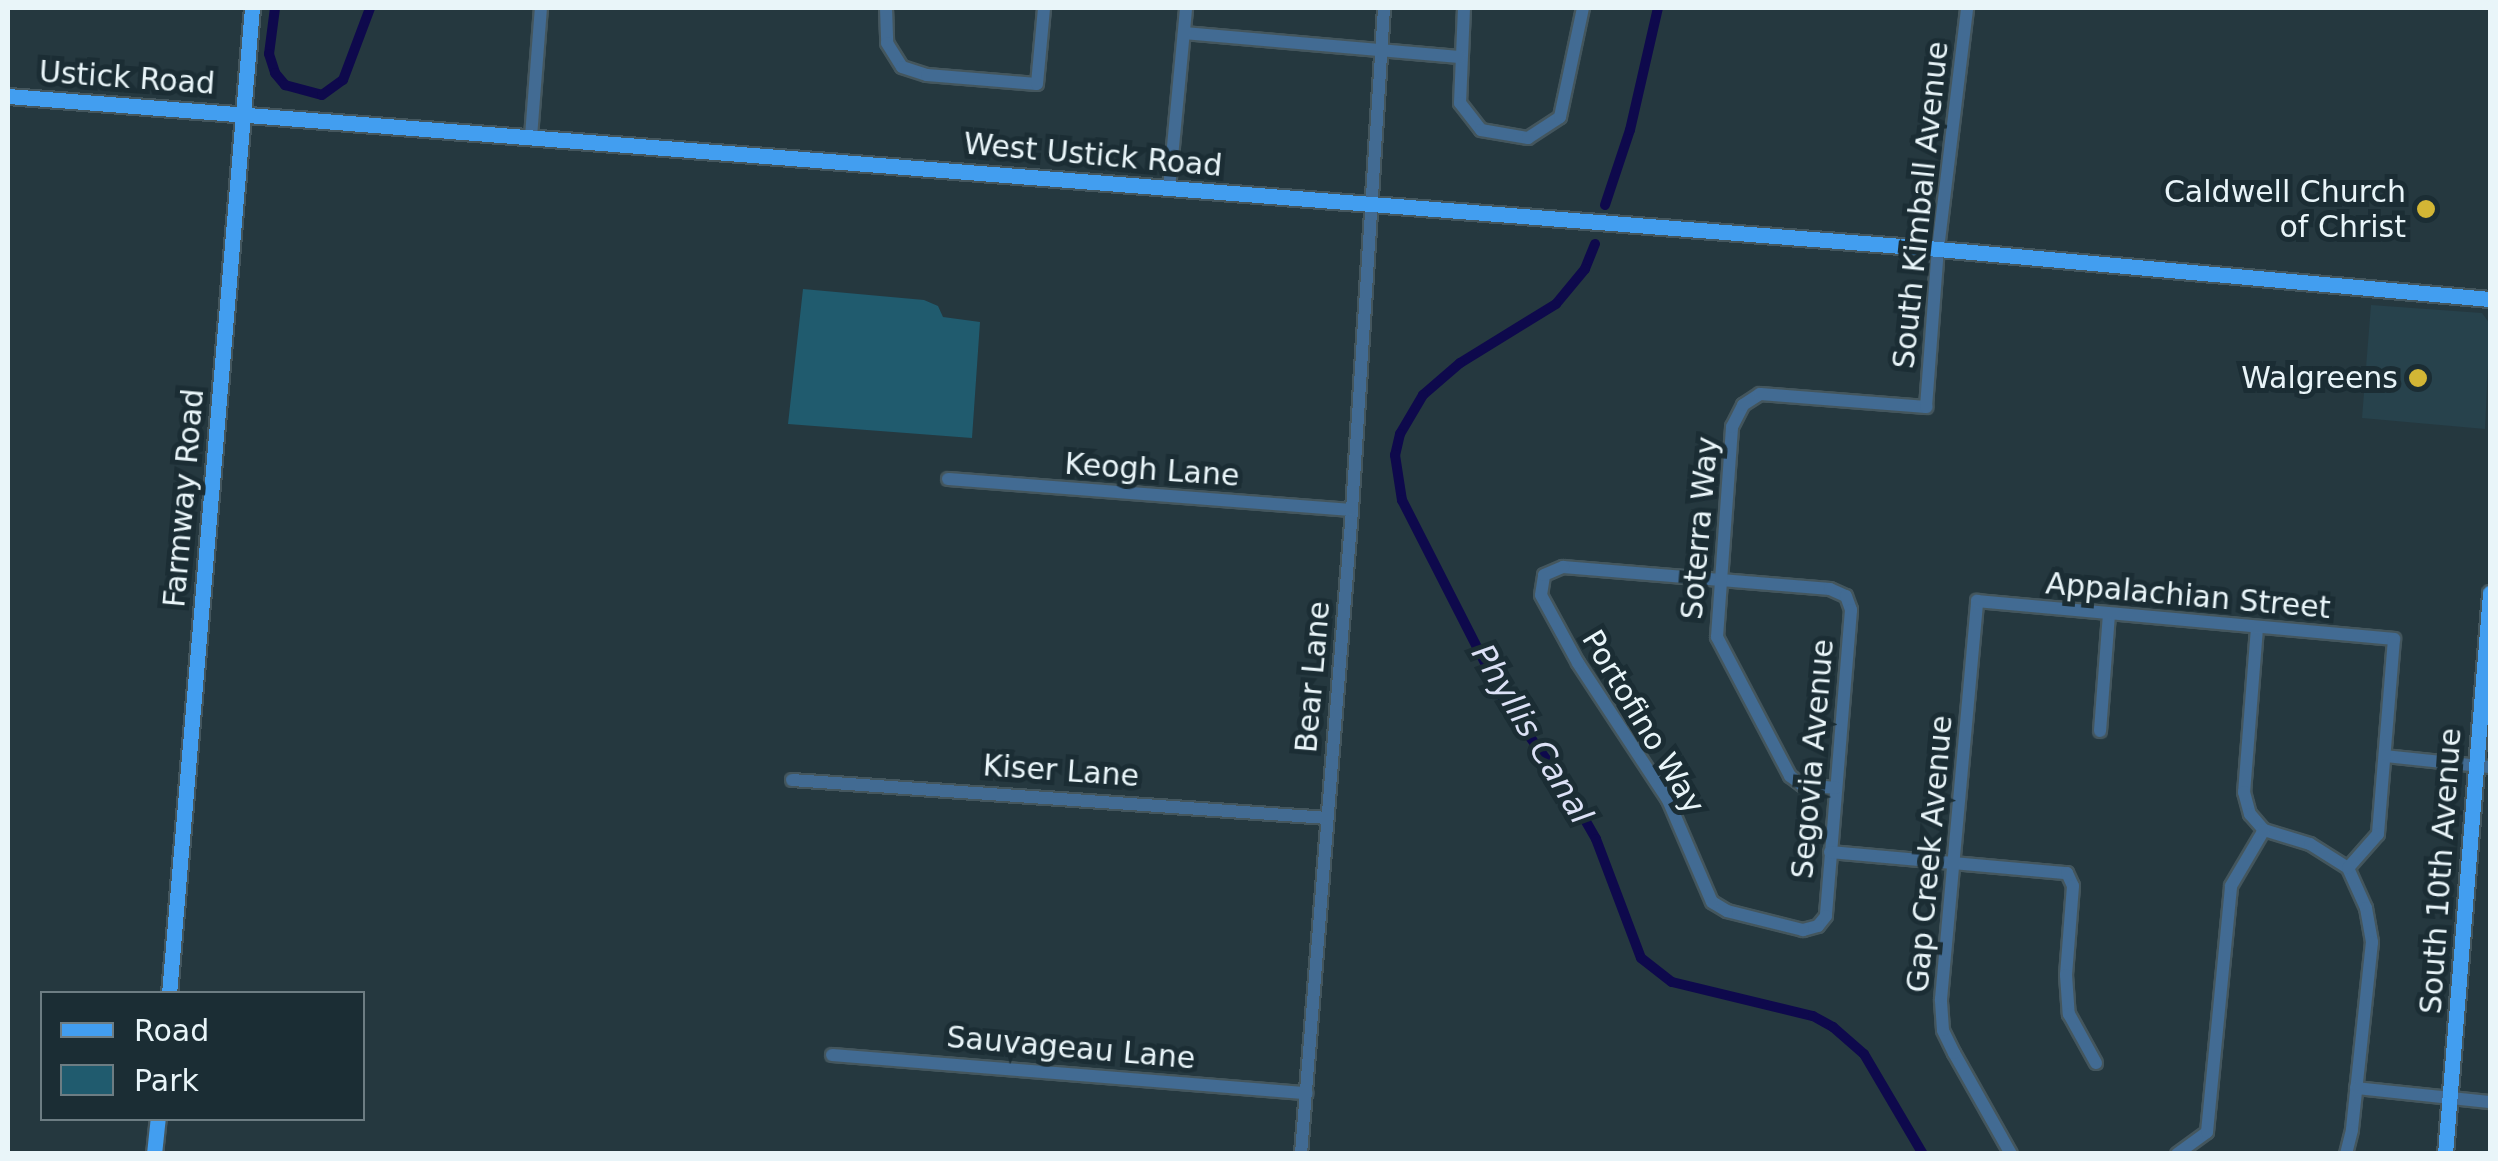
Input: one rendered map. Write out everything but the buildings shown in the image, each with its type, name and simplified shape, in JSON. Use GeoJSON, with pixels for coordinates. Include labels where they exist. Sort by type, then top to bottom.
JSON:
{"type":"FeatureCollection","features":[{"type":"Feature","properties":{"kind":"main road","name":"Farmway Road"},"geometry":{"type":"LineString","coordinates":[[169,991],[252,8]]}},
{"type":"Feature","properties":{"kind":"main road","name":"Ustick Road"},"geometry":{"type":"LineString","coordinates":[[8,96],[243,114]]}},
{"type":"Feature","properties":{"kind":"main road","name":"West Ustick Road"},"geometry":{"type":"LineString","coordinates":[[243,114],[1938,249],[2490,299]]}},
{"type":"Feature","properties":{"kind":"main road","name":"South 10th Avenue"},"geometry":{"type":"LineString","coordinates":[[2446,1154],[2484,766],[2490,593]]}},
{"type":"Feature","properties":{"kind":"main road"},"geometry":{"type":"LineString","coordinates":[[154,1154],[158,1121]]}},
{"type":"Feature","properties":{"kind":"street"},"geometry":{"type":"LineString","coordinates":[[531,137],[540,8]]}},
{"type":"Feature","properties":{"kind":"street"},"geometry":{"type":"LineString","coordinates":[[886,8],[886,43],[895,61],[927,75],[1037,84],[1044,8]]}},
{"type":"Feature","properties":{"kind":"street"},"geometry":{"type":"LineString","coordinates":[[1169,189],[1186,8]]}},
{"type":"Feature","properties":{"kind":"street","name":"Bear Lane"},"geometry":{"type":"LineString","coordinates":[[1302,1154],[1352,510],[1384,8]]}},
{"type":"Feature","properties":{"kind":"street"},"geometry":{"type":"LineString","coordinates":[[1464,8],[1460,103],[1480,130],[1528,138],[1547,130],[1560,117],[1583,8]]}},
{"type":"Feature","properties":{"kind":"street","name":"South Kimball Avenue"},"geometry":{"type":"LineString","coordinates":[[1926,407],[1938,249],[1967,8]]}},
{"type":"Feature","properties":{"kind":"street"},"geometry":{"type":"LineString","coordinates":[[1184,33],[1459,58]]}},
{"type":"Feature","properties":{"kind":"street","name":"Soterra Way"},"geometry":{"type":"LineString","coordinates":[[1836,788],[1802,786],[1790,776],[1775,742],[1721,651],[1716,623],[1718,581],[1732,427],[1743,405],[1760,394],[1926,407]]}},
{"type":"Feature","properties":{"kind":"street","name":"Keogh Lane"},"geometry":{"type":"LineString","coordinates":[[948,479],[1352,510]]}},
{"type":"Feature","properties":{"kind":"street","name":"Portofino Way"},"geometry":{"type":"LineString","coordinates":[[1718,581],[1562,567],[1544,574],[1541,595],[1578,662],[1668,800],[1712,902],[1727,911],[1803,930],[1818,926]]}},
{"type":"Feature","properties":{"kind":"street","name":"Segovia Avenue"},"geometry":{"type":"LineString","coordinates":[[1718,581],[1830,589],[1846,596],[1851,610],[1826,916],[1818,926]]}},
{"type":"Feature","properties":{"kind":"street","name":"Appalachian Street"},"geometry":{"type":"LineString","coordinates":[[1977,602],[2394,639],[2385,756]]}},
{"type":"Feature","properties":{"kind":"street","name":"Gap Creek Avenue"},"geometry":{"type":"LineString","coordinates":[[1977,602],[1941,999],[1943,1030],[2010,1154]]}},
{"type":"Feature","properties":{"kind":"street"},"geometry":{"type":"LineString","coordinates":[[2100,731],[2109,614]]}},
{"type":"Feature","properties":{"kind":"street"},"geometry":{"type":"LineString","coordinates":[[2257,628],[2244,792],[2250,814],[2264,830],[2310,844],[2348,868],[2366,908],[2372,942],[2346,1154]]}},
{"type":"Feature","properties":{"kind":"street"},"geometry":{"type":"LineString","coordinates":[[2348,868],[2378,834],[2385,756],[2484,766]]}},
{"type":"Feature","properties":{"kind":"street","name":"Kiser Lane"},"geometry":{"type":"LineString","coordinates":[[792,780],[1327,818]]}},
{"type":"Feature","properties":{"kind":"street"},"geometry":{"type":"LineString","coordinates":[[2177,1154],[2207,1132],[2230,886],[2264,830]]}},
{"type":"Feature","properties":{"kind":"street"},"geometry":{"type":"LineString","coordinates":[[1830,852],[2067,873],[2073,886],[2066,975],[2069,1014],[2096,1062]]}},
{"type":"Feature","properties":{"kind":"street","name":"Sauvageau Lane"},"geometry":{"type":"LineString","coordinates":[[832,1055],[1306,1093]]}},
{"type":"Feature","properties":{"kind":"street"},"geometry":{"type":"LineString","coordinates":[[2356,1088],[2490,1102]]}},
{"type":"Feature","properties":{"kind":"shaded area"},"geometry":{"type":"Polygon","coordinates":[[[2371,305],[2482,313],[2490,324],[2485,429],[2362,418],[2371,305]]]}},
{"type":"Feature","properties":{"kind":"green space"},"geometry":{"type":"Polygon","coordinates":[[[803,289],[924,300],[938,306],[943,317],[980,322],[972,438],[788,424],[803,289]]]}},
{"type":"Feature","properties":{"kind":"waterway","name":"Phyllis Canal"},"geometry":{"type":"LineString","coordinates":[[275,8],[269,54],[275,73],[285,85],[322,95],[343,80],[370,8]]}},
{"type":"Feature","properties":{"kind":"waterway","name":"Phyllis Canal"},"geometry":{"type":"LineString","coordinates":[[1605,205],[1630,130],[1658,8]]}},
{"type":"Feature","properties":{"kind":"waterway","name":"Phyllis Canal"},"geometry":{"type":"LineString","coordinates":[[1595,244],[1585,269],[1556,304],[1460,363],[1423,395],[1400,434],[1395,455],[1402,500],[1506,704],[1565,785],[1596,839],[1641,958],[1672,982],[1813,1016],[1833,1027],[1864,1054],[1923,1154]]}},
{"type":"Feature","properties":{"kind":"place","name":"Caldwell Church of Christ"},"geometry":{"type":"Point","coordinates":[2426,209]}},
{"type":"Feature","properties":{"kind":"place","name":"Walgreens"},"geometry":{"type":"Point","coordinates":[2418,378]}}]}
